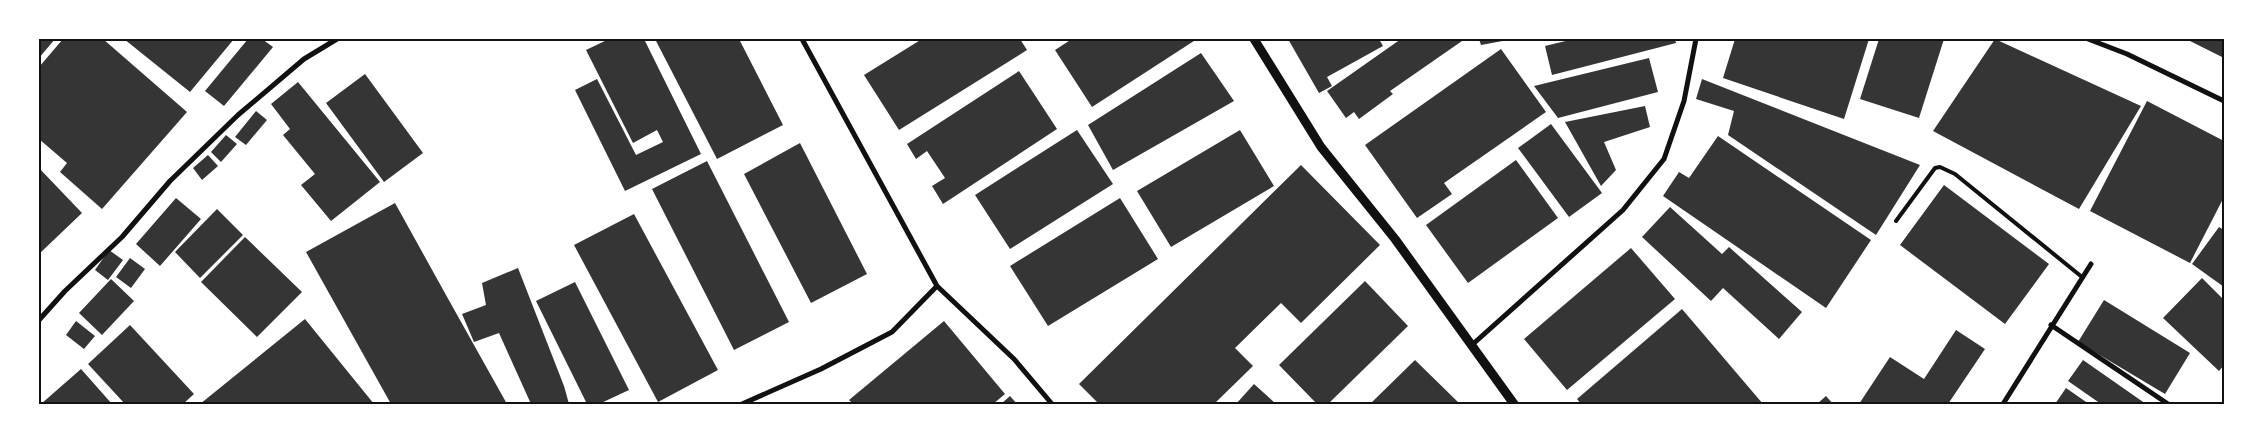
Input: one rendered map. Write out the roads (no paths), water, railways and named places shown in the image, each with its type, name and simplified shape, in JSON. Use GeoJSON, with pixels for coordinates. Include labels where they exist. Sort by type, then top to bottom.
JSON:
{"type":"FeatureCollection","features":[{"type":"Feature","properties":{"kind":"street"},"geometry":{"type":"LineString","coordinates":[[39,320],[65,291],[122,237],[170,181],[238,115],[304,60],[334,39]]}},
{"type":"Feature","properties":{"kind":"street"},"geometry":{"type":"LineString","coordinates":[[802,39],[936,286],[1014,359],[1052,404]]}},
{"type":"Feature","properties":{"kind":"street"},"geometry":{"type":"LineString","coordinates":[[1254,39],[1320,147],[1395,239],[1473,344],[1514,404]]}},
{"type":"Feature","properties":{"kind":"street"},"geometry":{"type":"LineString","coordinates":[[1473,344],[1623,210],[1664,159],[1684,101],[1696,39]]}},
{"type":"Feature","properties":{"kind":"street"},"geometry":{"type":"LineString","coordinates":[[2088,39],[2127,54],[2224,101]]}},
{"type":"Feature","properties":{"kind":"street"},"geometry":{"type":"LineString","coordinates":[[2003,404],[2090,264]]}},
{"type":"Feature","properties":{"kind":"street"},"geometry":{"type":"LineString","coordinates":[[742,404],[821,369],[892,332],[936,286]]}},
{"type":"Feature","properties":{"kind":"street"},"geometry":{"type":"LineString","coordinates":[[2051,325],[2168,404]]}},
{"type":"Feature","properties":{"kind":"lane"},"geometry":{"type":"LineString","coordinates":[[1896,221],[1935,168],[1940,167],[1955,174],[2082,277]]}}]}
